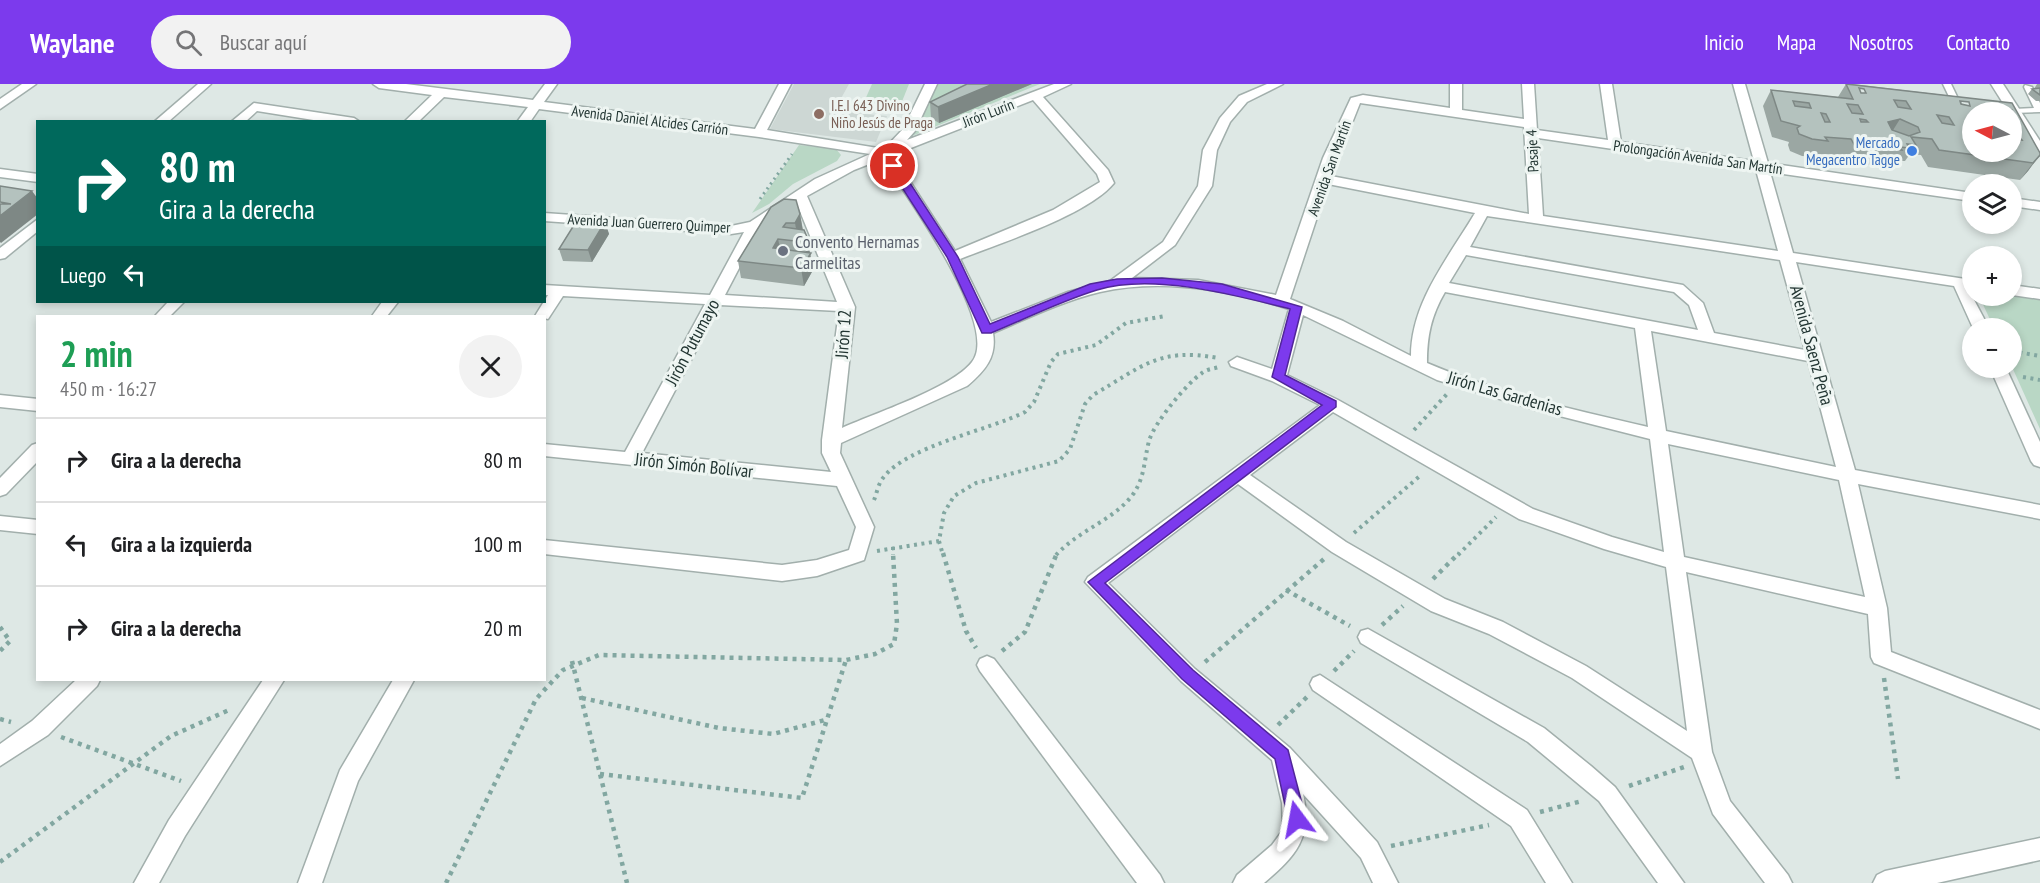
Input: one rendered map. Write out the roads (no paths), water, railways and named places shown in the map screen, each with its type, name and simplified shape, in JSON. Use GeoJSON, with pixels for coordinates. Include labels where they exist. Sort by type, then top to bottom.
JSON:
{"type":"FeatureCollection","features":[{"type":"Feature","properties":{"kind":"street"},"geometry":{"type":"LineString","coordinates":[[0,105],[30,84]]}},
{"type":"Feature","properties":{"kind":"street"},"geometry":{"type":"LineString","coordinates":[[162,120],[205,84]]}},
{"type":"Feature","properties":{"kind":"street","name":"Avenida Daniel Alcides Carrión"},"geometry":{"type":"LineString","coordinates":[[383,84],[534,106],[803,138],[885,153]]}},
{"type":"Feature","properties":{"kind":"street"},"geometry":{"type":"LineString","coordinates":[[524,120],[551,84]]}},
{"type":"Feature","properties":{"kind":"street"},"geometry":{"type":"LineString","coordinates":[[759,133],[785,84]]}},
{"type":"Feature","properties":{"kind":"street"},"geometry":{"type":"LineString","coordinates":[[831,440],[961,382],[978,368],[987,348],[986,330],[952,257],[885,153],[902,141],[909,131],[931,84]]}},
{"type":"Feature","properties":{"kind":"street","name":"Jirón Lurín"},"geometry":{"type":"LineString","coordinates":[[753,226],[800,195],[849,167],[1065,84]]}},
{"type":"Feature","properties":{"kind":"street"},"geometry":{"type":"LineString","coordinates":[[1117,282],[1168,245],[1205,186],[1210,150],[1230,114],[1243,99],[1276,84]]}},
{"type":"Feature","properties":{"kind":"street"},"geometry":{"type":"LineString","coordinates":[[1456,84],[1456,113]]}},
{"type":"Feature","properties":{"kind":"street","name":"Pasaje 4"},"geometry":{"type":"LineString","coordinates":[[1528,84],[1536,218]]}},
{"type":"Feature","properties":{"kind":"street"},"geometry":{"type":"LineString","coordinates":[[1606,84],[1615,145]]}},
{"type":"Feature","properties":{"kind":"street","name":"Avenida Saenz Peña"},"geometry":{"type":"LineString","coordinates":[[1739,84],[1847,474],[1877,608],[1881,657],[2040,720]]}},
{"type":"Feature","properties":{"kind":"street"},"geometry":{"type":"LineString","coordinates":[[1997,84],[2008,102]]}},
{"type":"Feature","properties":{"kind":"street"},"geometry":{"type":"LineString","coordinates":[[412,120],[441,93]]}},
{"type":"Feature","properties":{"kind":"street"},"geometry":{"type":"LineString","coordinates":[[952,257],[1071,206],[1100,191],[1107,183],[1103,173],[1035,95]]}},
{"type":"Feature","properties":{"kind":"street","name":"Avenida San Martín"},"geometry":{"type":"LineString","coordinates":[[1278,377],[1289,304],[1324,179],[1343,126],[1358,99],[1456,113],[1531,128]]}},
{"type":"Feature","properties":{"kind":"street"},"geometry":{"type":"LineString","coordinates":[[239,120],[254,107],[341,120]]}},
{"type":"Feature","properties":{"kind":"street"},"geometry":{"type":"LineString","coordinates":[[2022,123],[2040,151]]}},
{"type":"Feature","properties":{"kind":"street","name":"Prolongación Avenida San Martín"},"geometry":{"type":"LineString","coordinates":[[1531,128],[1615,145],[1962,195]]}},
{"type":"Feature","properties":{"kind":"street"},"geometry":{"type":"LineString","coordinates":[[0,173],[36,178]]}},
{"type":"Feature","properties":{"kind":"street"},"geometry":{"type":"LineString","coordinates":[[1324,179],[1483,211],[1962,282]]}},
{"type":"Feature","properties":{"kind":"street","name":"Jirón 12"},"geometry":{"type":"LineString","coordinates":[[546,547],[782,573],[817,568],[857,555],[865,527],[831,453],[847,307],[800,195]]}},
{"type":"Feature","properties":{"kind":"street"},"geometry":{"type":"LineString","coordinates":[[2022,203],[2040,206]]}},
{"type":"Feature","properties":{"kind":"street"},"geometry":{"type":"LineString","coordinates":[[1419,365],[1419,337],[1425,312],[1459,249],[1483,211]]}},
{"type":"Feature","properties":{"kind":"street","name":"Avenida Juan Guerrero Quimper"},"geometry":{"type":"LineString","coordinates":[[546,217],[731,230],[753,226]]}},
{"type":"Feature","properties":{"kind":"street"},"geometry":{"type":"LineString","coordinates":[[0,255],[36,225]]}},
{"type":"Feature","properties":{"kind":"street","name":"Jirón Putumayo"},"geometry":{"type":"LineString","coordinates":[[630,459],[753,226]]}},
{"type":"Feature","properties":{"kind":"street"},"geometry":{"type":"LineString","coordinates":[[1459,249],[1678,288],[1692,295],[1698,305],[1708,338]]}},
{"type":"Feature","properties":{"kind":"street","name":"Jirón Las Gardenias"},"geometry":{"type":"LineString","coordinates":[[986,330],[1094,287],[1117,282],[1162,282],[1222,288],[1289,304],[1458,382],[1657,434],[2040,512]]}},
{"type":"Feature","properties":{"kind":"street"},"geometry":{"type":"LineString","coordinates":[[1438,286],[1643,327],[1815,357]]}},
{"type":"Feature","properties":{"kind":"street"},"geometry":{"type":"LineString","coordinates":[[543,315],[552,290],[847,307]]}},
{"type":"Feature","properties":{"kind":"street"},"geometry":{"type":"LineString","coordinates":[[2022,291],[2040,294]]}},
{"type":"Feature","properties":{"kind":"street"},"geometry":{"type":"LineString","coordinates":[[163,315],[175,303]]}},
{"type":"Feature","properties":{"kind":"street"},"geometry":{"type":"LineString","coordinates":[[380,315],[389,303]]}},
{"type":"Feature","properties":{"kind":"street"},"geometry":{"type":"LineString","coordinates":[[1643,327],[1701,752],[1721,807],[1780,883]]}},
{"type":"Feature","properties":{"kind":"street"},"geometry":{"type":"LineString","coordinates":[[1237,362],[1278,377],[1332,404],[1510,504],[1560,528],[1674,560],[1877,608]]}},
{"type":"Feature","properties":{"kind":"street"},"geometry":{"type":"LineString","coordinates":[[2003,378],[2040,461]]}},
{"type":"Feature","properties":{"kind":"street"},"geometry":{"type":"LineString","coordinates":[[0,401],[36,405]]}},
{"type":"Feature","properties":{"kind":"street"},"geometry":{"type":"LineString","coordinates":[[1332,404],[1095,582],[1188,675],[1282,755],[1369,850],[1386,883]]}},
{"type":"Feature","properties":{"kind":"street","name":"Jirón Simón Bolívar"},"geometry":{"type":"LineString","coordinates":[[546,450],[844,480]]}},
{"type":"Feature","properties":{"kind":"street"},"geometry":{"type":"LineString","coordinates":[[0,489],[36,451]]}},
{"type":"Feature","properties":{"kind":"street"},"geometry":{"type":"LineString","coordinates":[[1239,476],[1339,547],[1438,604],[1496,628],[1579,672],[1701,752]]}},
{"type":"Feature","properties":{"kind":"street"},"geometry":{"type":"LineString","coordinates":[[0,523],[36,527]]}},
{"type":"Feature","properties":{"kind":"street"},"geometry":{"type":"LineString","coordinates":[[1368,637],[1536,735],[1583,773],[1607,794],[1672,883]]}},
{"type":"Feature","properties":{"kind":"street"},"geometry":{"type":"LineString","coordinates":[[987,665],[1152,883]]}},
{"type":"Feature","properties":{"kind":"street"},"geometry":{"type":"LineString","coordinates":[[0,756],[40,728],[89,681]]}},
{"type":"Feature","properties":{"kind":"street"},"geometry":{"type":"LineString","coordinates":[[146,883],[177,828],[272,681]]}},
{"type":"Feature","properties":{"kind":"street"},"geometry":{"type":"LineString","coordinates":[[310,883],[348,777],[403,681]]}},
{"type":"Feature","properties":{"kind":"street"},"geometry":{"type":"LineString","coordinates":[[1320,684],[1519,818],[1560,883]]}},
{"type":"Feature","properties":{"kind":"street"},"geometry":{"type":"LineString","coordinates":[[1245,883],[1274,860],[1292,841],[1297,819],[1282,755]]}},
{"type":"Feature","properties":{"kind":"street"},"geometry":{"type":"LineString","coordinates":[[1885,883],[2040,849]]}},
{"type":"Feature","properties":{"kind":"lane"},"geometry":{"type":"LineString","coordinates":[[1947,84],[1959,109]]}},
{"type":"Feature","properties":{"kind":"lane"},"geometry":{"type":"LineString","coordinates":[[2022,111],[2039,110],[2023,86]]}},
{"type":"Feature","properties":{"kind":"lane"},"geometry":{"type":"LineString","coordinates":[[2023,86],[2040,87]]}},
{"type":"Feature","properties":{"kind":"place","name":"I.E.I 643 Divino Niño Jesús de Praga"},"geometry":{"type":"Point","coordinates":[819,114]}},
{"type":"Feature","properties":{"kind":"place","name":"Mercado Megacentro Tagge"},"geometry":{"type":"Point","coordinates":[1912,151]}},
{"type":"Feature","properties":{"kind":"place","name":"Convento Hernamas Carmelitas"},"geometry":{"type":"Point","coordinates":[783,251]}}]}
